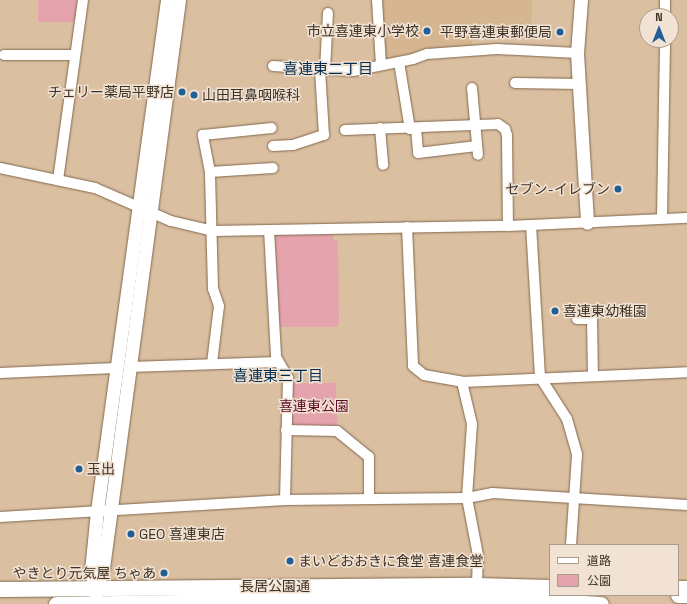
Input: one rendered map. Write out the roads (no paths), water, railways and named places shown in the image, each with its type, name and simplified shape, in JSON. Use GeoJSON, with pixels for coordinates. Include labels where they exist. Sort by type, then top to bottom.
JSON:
{"type":"FeatureCollection","features":[{"type":"Feature","properties":{"kind":"main road","name":"長居公園通"},"geometry":{"type":"LineString","coordinates":[[0,589],[477,585],[549,588]]}},
{"type":"Feature","properties":{"kind":"main road","name":"長居公園通"},"geometry":{"type":"LineString","coordinates":[[56,604],[489,601],[601,604]]}},
{"type":"Feature","properties":{"kind":"street"},"geometry":{"type":"LineString","coordinates":[[58,180],[83,0]]}},
{"type":"Feature","properties":{"kind":"street"},"geometry":{"type":"LineString","coordinates":[[97,604],[96,587],[91,571],[104,511],[130,367],[167,0]]}},
{"type":"Feature","properties":{"kind":"street"},"geometry":{"type":"LineString","coordinates":[[104,511],[115,368],[145,208],[179,0]]}},
{"type":"Feature","properties":{"kind":"street"},"geometry":{"type":"LineString","coordinates":[[377,0],[381,65]]}},
{"type":"Feature","properties":{"kind":"street"},"geometry":{"type":"LineString","coordinates":[[581,0],[577,53],[587,223]]}},
{"type":"Feature","properties":{"kind":"street"},"geometry":{"type":"LineString","coordinates":[[273,146],[293,145],[324,135],[322,70],[328,13]]}},
{"type":"Feature","properties":{"kind":"street"},"geometry":{"type":"LineString","coordinates":[[662,217],[664,48]]}},
{"type":"Feature","properties":{"kind":"street"},"geometry":{"type":"LineString","coordinates":[[273,66],[353,71],[399,62],[427,54],[496,49],[577,53]]}},
{"type":"Feature","properties":{"kind":"street"},"geometry":{"type":"LineString","coordinates":[[4,55],[75,55]]}},
{"type":"Feature","properties":{"kind":"street"},"geometry":{"type":"LineString","coordinates":[[399,62],[418,153],[478,150],[472,88]]}},
{"type":"Feature","properties":{"kind":"street"},"geometry":{"type":"LineString","coordinates":[[514,83],[579,84]]}},
{"type":"Feature","properties":{"kind":"street"},"geometry":{"type":"LineString","coordinates":[[345,130],[413,128],[475,123],[498,124],[505,129],[508,135],[508,226]]}},
{"type":"Feature","properties":{"kind":"street"},"geometry":{"type":"LineString","coordinates":[[212,363],[219,306],[213,289],[213,231],[210,172],[203,135],[272,128]]}},
{"type":"Feature","properties":{"kind":"street"},"geometry":{"type":"LineString","coordinates":[[380,128],[382,165]]}},
{"type":"Feature","properties":{"kind":"street"},"geometry":{"type":"LineString","coordinates":[[0,178],[0,168],[96,188],[145,208],[171,221],[213,231],[508,226],[587,223],[662,217],[687,218]]}},
{"type":"Feature","properties":{"kind":"street"},"geometry":{"type":"LineString","coordinates":[[210,172],[273,168]]}},
{"type":"Feature","properties":{"kind":"street"},"geometry":{"type":"LineString","coordinates":[[531,225],[540,377],[567,419],[577,455],[570,544]]}},
{"type":"Feature","properties":{"kind":"street"},"geometry":{"type":"LineString","coordinates":[[407,227],[413,366],[424,374],[462,382],[531,380],[540,377],[687,372]]}},
{"type":"Feature","properties":{"kind":"street"},"geometry":{"type":"LineString","coordinates":[[269,230],[278,362],[288,378],[285,500]]}},
{"type":"Feature","properties":{"kind":"street"},"geometry":{"type":"LineString","coordinates":[[577,319],[592,319],[593,375]]}},
{"type":"Feature","properties":{"kind":"street"},"geometry":{"type":"LineString","coordinates":[[130,367],[212,363],[278,362]]}},
{"type":"Feature","properties":{"kind":"street"},"geometry":{"type":"LineString","coordinates":[[0,373],[115,368]]}},
{"type":"Feature","properties":{"kind":"street"},"geometry":{"type":"LineString","coordinates":[[462,382],[472,424],[467,498],[478,556],[477,585]]}},
{"type":"Feature","properties":{"kind":"street"},"geometry":{"type":"LineString","coordinates":[[286,430],[337,431],[369,457],[369,499]]}},
{"type":"Feature","properties":{"kind":"street"},"geometry":{"type":"LineString","coordinates":[[0,517],[285,500],[467,498],[492,493],[687,505]]}},
{"type":"Feature","properties":{"kind":"place","name":"市立喜連東小学校"},"geometry":{"type":"Point","coordinates":[427,31]}},
{"type":"Feature","properties":{"kind":"place","name":"平野喜連東郵便局"},"geometry":{"type":"Point","coordinates":[560,32]}},
{"type":"Feature","properties":{"kind":"place","name":"チェリー薬局平野店"},"geometry":{"type":"Point","coordinates":[182,92]}},
{"type":"Feature","properties":{"kind":"place","name":"山田耳鼻咽喉科"},"geometry":{"type":"Point","coordinates":[194,95]}},
{"type":"Feature","properties":{"kind":"place","name":"セブン-イレブン"},"geometry":{"type":"Point","coordinates":[618,189]}},
{"type":"Feature","properties":{"kind":"place","name":"喜連東幼稚園"},"geometry":{"type":"Point","coordinates":[555,311]}},
{"type":"Feature","properties":{"kind":"place","name":"玉出"},"geometry":{"type":"Point","coordinates":[79,469]}},
{"type":"Feature","properties":{"kind":"place","name":"GEO 喜連東店"},"geometry":{"type":"Point","coordinates":[131,534]}},
{"type":"Feature","properties":{"kind":"place","name":"まいどおおきに食堂 喜連食堂"},"geometry":{"type":"Point","coordinates":[290,561]}},
{"type":"Feature","properties":{"kind":"place","name":"やきとり元気屋 ちゃあ"},"geometry":{"type":"Point","coordinates":[164,573]}},
{"type":"Feature","properties":{"kind":"district","name":"喜連東二丁目"},"geometry":{"type":"Point","coordinates":[328,69]}},
{"type":"Feature","properties":{"kind":"district","name":"喜連東三丁目"},"geometry":{"type":"Point","coordinates":[278,376]}},
{"type":"Feature","properties":{"kind":"park label","name":"喜連東公園"},"geometry":{"type":"Point","coordinates":[314,406]}}]}
